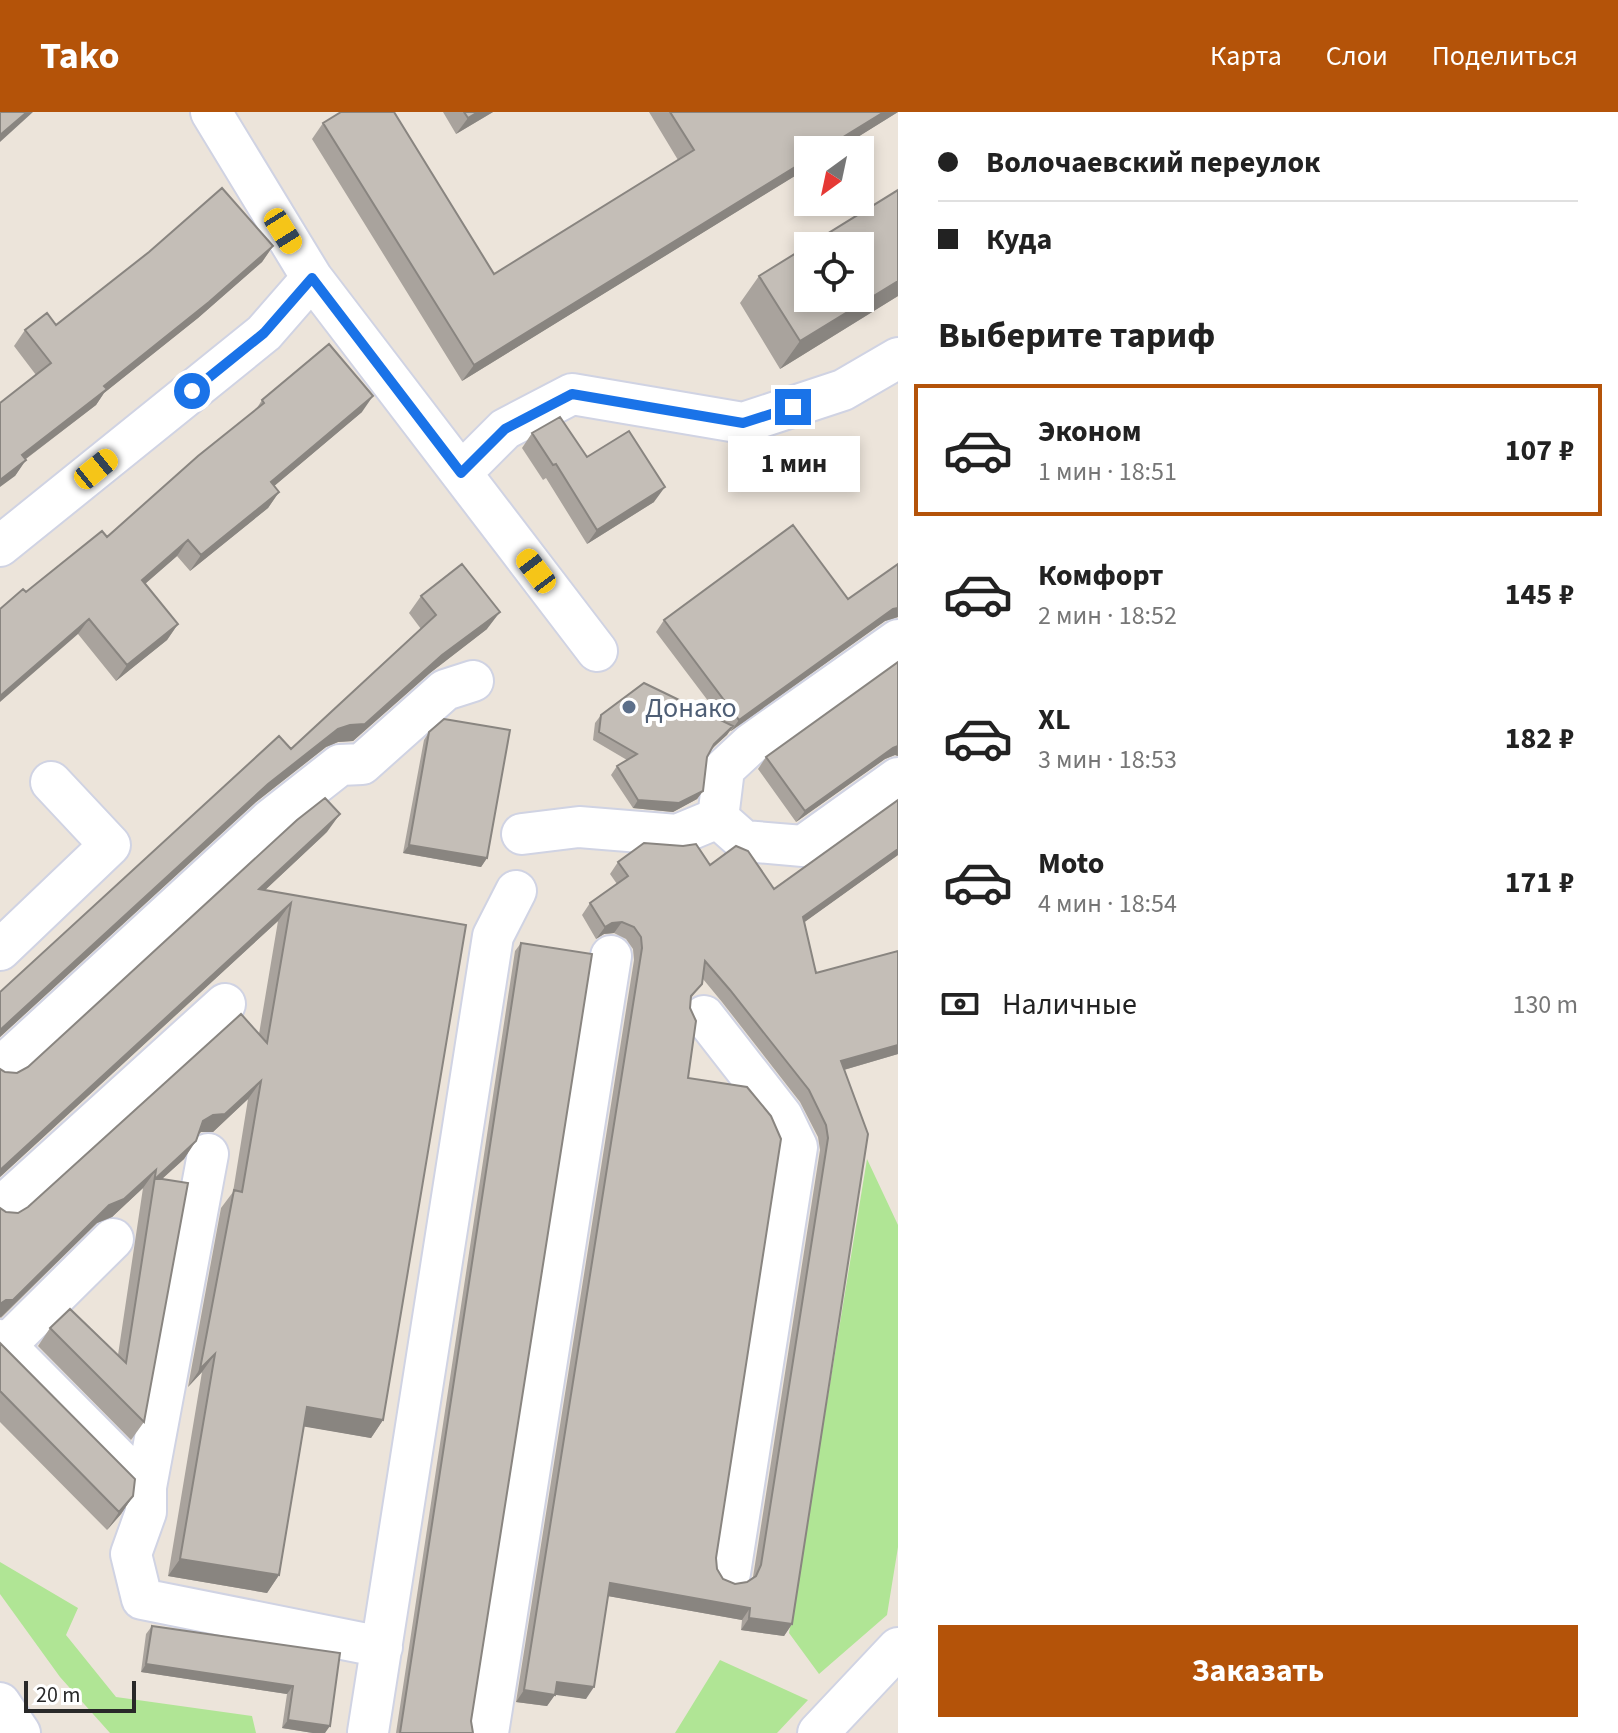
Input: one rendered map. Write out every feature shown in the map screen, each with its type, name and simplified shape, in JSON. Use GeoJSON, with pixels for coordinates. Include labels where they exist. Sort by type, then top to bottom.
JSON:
{"type":"FeatureCollection","features":[{"type":"Feature","properties":{"kind":"street"},"geometry":{"type":"LineString","coordinates":[[211,112],[312,278],[597,651]]}},
{"type":"Feature","properties":{"kind":"street"},"geometry":{"type":"LineString","coordinates":[[0,546],[264,333],[312,278]]}},
{"type":"Feature","properties":{"kind":"street"},"geometry":{"type":"LineString","coordinates":[[461,473],[505,429],[572,394],[743,423],[843,390],[898,358]]}},
{"type":"Feature","properties":{"kind":"street"},"geometry":{"type":"LineString","coordinates":[[718,818],[724,769],[752,743],[898,640]]}},
{"type":"Feature","properties":{"kind":"street"},"geometry":{"type":"LineString","coordinates":[[0,1068],[270,820],[340,765],[362,764],[445,690],[473,681]]}},
{"type":"Feature","properties":{"kind":"street"},"geometry":{"type":"LineString","coordinates":[[718,818],[744,841],[803,846],[898,778]]}},
{"type":"Feature","properties":{"kind":"street"},"geometry":{"type":"LineString","coordinates":[[0,950],[110,845],[51,782]]}},
{"type":"Feature","properties":{"kind":"street"},"geometry":{"type":"LineString","coordinates":[[522,834],[579,827],[677,835],[718,818]]}},
{"type":"Feature","properties":{"kind":"street"},"geometry":{"type":"LineString","coordinates":[[368,1732],[493,936],[516,891]]}},
{"type":"Feature","properties":{"kind":"street"},"geometry":{"type":"LineString","coordinates":[[488,1733],[611,956]]}},
{"type":"Feature","properties":{"kind":"street"},"geometry":{"type":"LineString","coordinates":[[0,1208],[225,1004]]}},
{"type":"Feature","properties":{"kind":"street"},"geometry":{"type":"LineString","coordinates":[[704,1016],[782,1116],[797,1147],[730,1573]]}},
{"type":"Feature","properties":{"kind":"street"},"geometry":{"type":"LineString","coordinates":[[208,1154],[146,1487],[146,1512],[131,1554],[142,1599],[382,1647]]}},
{"type":"Feature","properties":{"kind":"street"},"geometry":{"type":"LineString","coordinates":[[113,1239],[3,1343],[146,1487]]}},
{"type":"Feature","properties":{"kind":"street"},"geometry":{"type":"LineString","coordinates":[[818,1733],[898,1648]]}},
{"type":"Feature","properties":{"kind":"street"},"geometry":{"type":"LineString","coordinates":[[0,1703],[20,1733]]}},
{"type":"Feature","properties":{"kind":"green space"},"geometry":{"type":"Polygon","coordinates":[[[867,1159],[898,1225],[898,1547],[887,1615],[819,1674],[789,1633],[867,1159]]]}},
{"type":"Feature","properties":{"kind":"green space"},"geometry":{"type":"Polygon","coordinates":[[[0,1562],[78,1608],[66,1635],[116,1697],[252,1716],[256,1733],[110,1733],[60,1677],[0,1594],[0,1562]]]}},
{"type":"Feature","properties":{"kind":"green space"},"geometry":{"type":"Polygon","coordinates":[[[720,1660],[808,1700],[777,1733],[675,1733],[720,1660]]]}},
{"type":"Feature","properties":{"kind":"building"},"geometry":{"type":"Polygon","coordinates":[[[0,112],[27,112],[0,135],[0,112]]]}},
{"type":"Feature","properties":{"kind":"building"},"geometry":{"type":"Polygon","coordinates":[[[341,112],[394,112],[494,274],[694,150],[670,112],[884,112],[845,136],[794,136],[794,168],[474,365],[323,123],[341,112]]]}},
{"type":"Feature","properties":{"kind":"building"},"geometry":{"type":"Polygon","coordinates":[[[464,112],[478,112],[468,118],[464,112]]]}},
{"type":"Feature","properties":{"kind":"building"},"geometry":{"type":"Polygon","coordinates":[[[222,188],[273,246],[104,386],[107,389],[22,455],[26,460],[0,480],[0,403],[51,363],[25,330],[47,313],[56,325],[149,252],[222,188]]]}},
{"type":"Feature","properties":{"kind":"building"},"geometry":{"type":"Polygon","coordinates":[[[898,190],[898,281],[874,296],[874,232],[830,232],[856,216],[874,216],[874,205],[898,190]]]}},
{"type":"Feature","properties":{"kind":"building"},"geometry":{"type":"Polygon","coordinates":[[[794,254],[794,312],[847,312],[800,341],[759,276],[794,254]]]}},
{"type":"Feature","properties":{"kind":"building"},"geometry":{"type":"Polygon","coordinates":[[[329,344],[373,396],[271,482],[279,492],[201,555],[188,540],[142,580],[178,624],[127,665],[89,619],[0,696],[0,609],[102,531],[107,537],[329,344]]]}},
{"type":"Feature","properties":{"kind":"building"},"geometry":{"type":"Polygon","coordinates":[[[560,417],[587,457],[629,431],[665,487],[597,530],[556,464],[553,465],[532,433],[560,417]]]}},
{"type":"Feature","properties":{"kind":"building"},"geometry":{"type":"Polygon","coordinates":[[[793,525],[848,599],[898,564],[898,608],[739,720],[664,620],[793,525]]]}},
{"type":"Feature","properties":{"kind":"building"},"geometry":{"type":"Polygon","coordinates":[[[462,564],[500,612],[442,655],[365,724],[338,729],[268,784],[0,1030],[0,992],[279,736],[291,749],[436,615],[421,596],[462,564]]]}},
{"type":"Feature","properties":{"kind":"building"},"geometry":{"type":"Polygon","coordinates":[[[898,662],[898,746],[805,811],[766,757],[898,662]]]}},
{"type":"Feature","properties":{"kind":"building"},"geometry":{"type":"Polygon","coordinates":[[[644,683],[733,726],[714,744],[707,757],[703,791],[679,803],[638,800],[617,766],[637,754],[599,732],[601,715],[644,683]]]}},
{"type":"Feature","properties":{"kind":"building"},"geometry":{"type":"Polygon","coordinates":[[[444,719],[510,730],[487,858],[409,845],[429,732],[444,719]]]}},
{"type":"Feature","properties":{"kind":"building"},"geometry":{"type":"Polygon","coordinates":[[[325,798],[340,814],[259,889],[466,925],[383,1420],[307,1407],[279,1575],[180,1559],[215,1354],[200,1369],[234,1190],[242,1192],[261,1081],[225,1114],[213,1115],[203,1121],[196,1141],[156,1178],[188,1183],[144,1422],[50,1328],[70,1309],[126,1363],[156,1170],[124,1199],[109,1205],[13,1300],[0,1304],[0,1208],[18,1213],[28,1207],[241,1014],[267,1043],[291,903],[0,1170],[0,1069],[17,1073],[28,1067],[297,820],[325,798]]]}},
{"type":"Feature","properties":{"kind":"building"},"geometry":{"type":"Polygon","coordinates":[[[898,800],[898,849],[803,917],[816,973],[898,951],[898,1045],[841,1061],[868,1134],[792,1624],[749,1618],[750,1608],[610,1583],[594,1687],[557,1682],[555,1695],[524,1690],[642,948],[641,937],[634,927],[622,922],[605,927],[590,903],[628,876],[618,862],[644,843],[696,844],[710,865],[736,846],[748,851],[774,889],[898,800]],[[705,961],[702,984],[691,996],[690,1008],[696,1021],[688,1078],[747,1087],[771,1116],[781,1139],[716,1558],[717,1569],[723,1579],[735,1584],[747,1582],[756,1576],[761,1565],[828,1138],[826,1125],[809,1090],[705,961]]]}},
{"type":"Feature","properties":{"kind":"building"},"geometry":{"type":"Polygon","coordinates":[[[521,943],[592,954],[471,1721],[473,1733],[400,1733],[521,943]]]}},
{"type":"Feature","properties":{"kind":"building"},"geometry":{"type":"Polygon","coordinates":[[[0,1343],[135,1479],[133,1496],[119,1512],[0,1391],[0,1343]]]}},
{"type":"Feature","properties":{"kind":"building"},"geometry":{"type":"Polygon","coordinates":[[[152,1626],[340,1653],[330,1726],[288,1720],[293,1686],[146,1664],[152,1626]]]}},
{"type":"Feature","properties":{"kind":"place","name":"Донако"},"geometry":{"type":"Point","coordinates":[629,707]}},
{"type":"Feature","properties":{"kind":"route"},"geometry":{"type":"LineString","coordinates":[[192,391],[264,333],[312,278],[461,473],[505,429],[572,394],[743,423],[793,407]]}}]}
